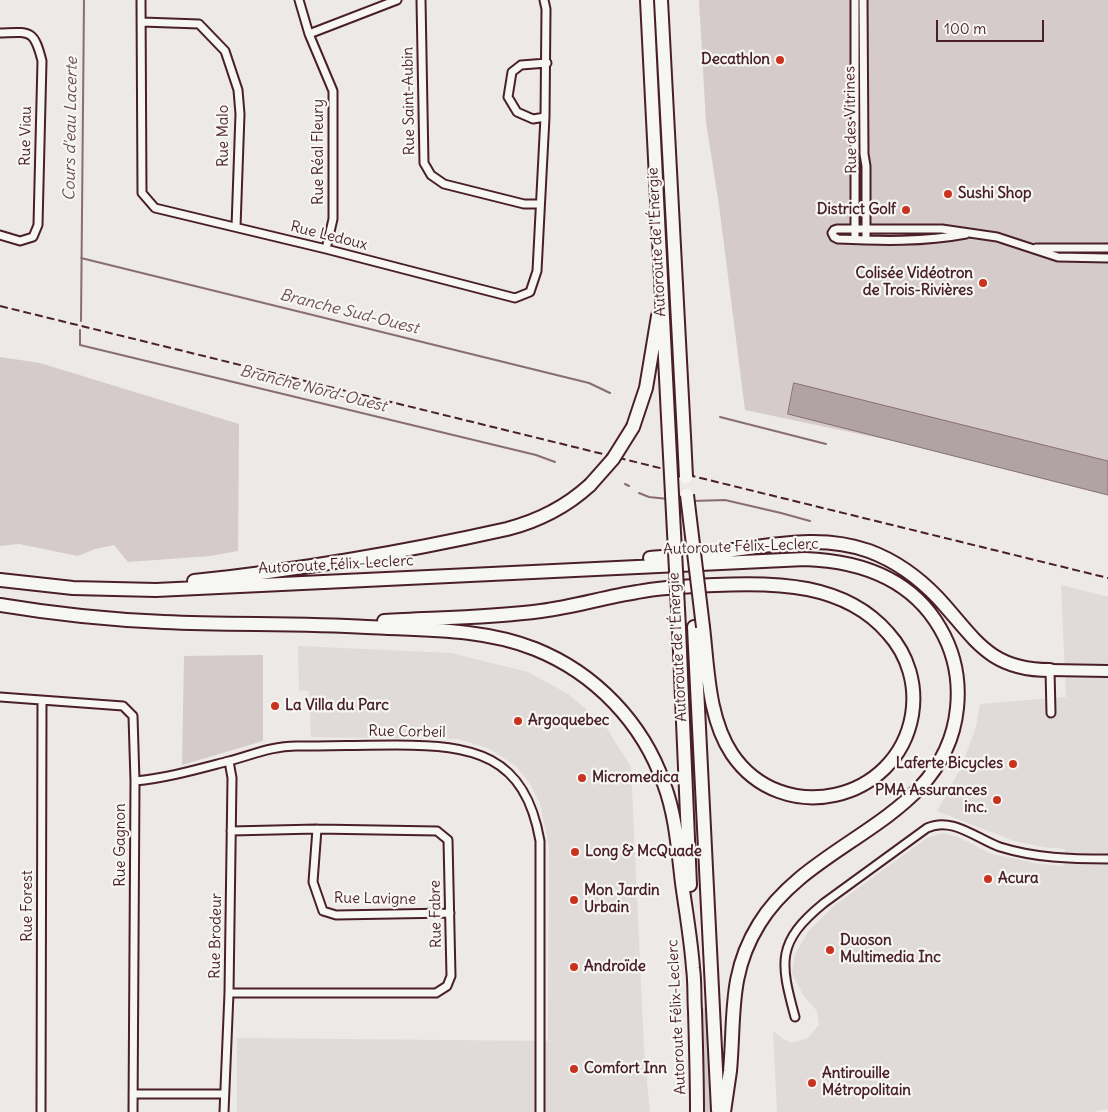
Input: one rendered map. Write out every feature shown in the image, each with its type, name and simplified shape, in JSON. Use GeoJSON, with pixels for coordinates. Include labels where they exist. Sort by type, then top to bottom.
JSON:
{"type":"FeatureCollection","features":[{"type":"Feature","properties":{"kind":"highway","name":"Autoroute de l'Énergie"},"geometry":{"type":"LineString","coordinates":[[647,0],[679,628],[694,970]]}},
{"type":"Feature","properties":{"kind":"highway","name":"Autoroute de l'Énergie"},"geometry":{"type":"LineString","coordinates":[[661,0],[687,495],[698,627],[718,1112]]}},
{"type":"Feature","properties":{"kind":"highway"},"geometry":{"type":"LineString","coordinates":[[112,590],[277,572],[362,558],[498,531],[522,525],[547,515],[570,501],[590,485],[614,459],[633,427],[646,388],[662,294]]}},
{"type":"Feature","properties":{"kind":"highway"},"geometry":{"type":"LineString","coordinates":[[446,576],[705,553],[790,542],[844,544],[868,550],[886,558],[914,576],[938,598],[977,643],[999,660],[1023,669],[1050,670]]}},
{"type":"Feature","properties":{"kind":"highway","name":"Autoroute Félix-Leclerc"},"geometry":{"type":"LineString","coordinates":[[0,580],[46,586],[112,590],[194,589],[787,560],[829,560],[862,567],[893,580],[921,602],[941,630],[952,656],[958,687],[956,719],[944,754],[931,776],[914,795],[799,878],[777,899],[758,925],[744,956],[736,984],[732,1014],[730,1070],[724,1112]]}},
{"type":"Feature","properties":{"kind":"highway"},"geometry":{"type":"LineString","coordinates":[[320,624],[527,613],[635,592],[681,587],[761,584],[807,589],[836,597],[861,610],[884,629],[901,651],[910,672],[913,701],[909,726],[899,748],[885,767],[870,780],[852,790],[839,794],[818,797],[798,796],[779,791],[761,782],[736,760],[720,730],[698,627]]}},
{"type":"Feature","properties":{"kind":"highway","name":"Autoroute Félix-Leclerc"},"geometry":{"type":"LineString","coordinates":[[0,605],[65,615],[146,622],[320,624],[434,630],[501,639],[528,646],[554,658],[583,675],[602,691],[639,733],[655,762],[667,792],[676,831],[694,970],[698,1112]]}},
{"type":"Feature","properties":{"kind":"street","name":"Rue Ledoux"},"geometry":{"type":"LineString","coordinates":[[142,0],[142,193],[155,208],[326,249],[515,298],[530,292],[537,272],[547,63],[546,8],[544,0]]}},
{"type":"Feature","properties":{"kind":"street","name":"Rue Réal Fleury"},"geometry":{"type":"LineString","coordinates":[[299,0],[308,34],[333,91],[333,219],[326,249]]}},
{"type":"Feature","properties":{"kind":"street"},"geometry":{"type":"LineString","coordinates":[[308,34],[397,0]]}},
{"type":"Feature","properties":{"kind":"street","name":"Rue Saint-Aubin"},"geometry":{"type":"LineString","coordinates":[[421,0],[424,163],[431,176],[444,184],[524,204],[540,204]]}},
{"type":"Feature","properties":{"kind":"street","name":"Rue des Vitrines"},"geometry":{"type":"LineString","coordinates":[[855,0],[855,239]]}},
{"type":"Feature","properties":{"kind":"street","name":"Rue des Vitrines"},"geometry":{"type":"LineString","coordinates":[[864,0],[866,239]]}},
{"type":"Feature","properties":{"kind":"street","name":"Rue Malo"},"geometry":{"type":"LineString","coordinates":[[142,22],[199,24],[225,52],[238,90],[240,114],[236,228]]}},
{"type":"Feature","properties":{"kind":"street","name":"Rue Viau"},"geometry":{"type":"LineString","coordinates":[[0,33],[22,32],[32,35],[37,43],[42,61],[38,225],[33,237],[20,241],[0,235]]}},
{"type":"Feature","properties":{"kind":"street"},"geometry":{"type":"LineString","coordinates":[[545,117],[533,119],[517,112],[508,97],[512,72],[521,65],[547,63]]}},
{"type":"Feature","properties":{"kind":"street"},"geometry":{"type":"LineString","coordinates":[[966,234],[922,240],[838,239],[832,233],[836,229],[855,228],[942,229],[966,234],[994,236],[1061,258],[1108,258]]}},
{"type":"Feature","properties":{"kind":"street"},"geometry":{"type":"LineString","coordinates":[[1028,248],[1108,248]]}},
{"type":"Feature","properties":{"kind":"street"},"geometry":{"type":"LineString","coordinates":[[1050,713],[1050,670],[1108,671]]}},
{"type":"Feature","properties":{"kind":"street","name":"Rue Gagnon"},"geometry":{"type":"LineString","coordinates":[[0,697],[123,706],[133,716],[135,781],[133,1112]]}},
{"type":"Feature","properties":{"kind":"street","name":"Rue Forest"},"geometry":{"type":"LineString","coordinates":[[41,1112],[42,701]]}},
{"type":"Feature","properties":{"kind":"street","name":"Rue Corbeil"},"geometry":{"type":"LineString","coordinates":[[135,781],[164,777],[284,746],[433,745],[458,748],[494,762],[511,775],[520,786],[531,808],[536,821],[540,848],[540,1112]]}},
{"type":"Feature","properties":{"kind":"street","name":"Rue Brodeur"},"geometry":{"type":"LineString","coordinates":[[224,1112],[229,993],[232,778],[229,761]]}},
{"type":"Feature","properties":{"kind":"street"},"geometry":{"type":"LineString","coordinates":[[794,1017],[784,967],[787,949],[796,931],[824,903],[927,828],[936,825],[949,825],[1000,847],[1031,854],[1064,858],[1108,859]]}},
{"type":"Feature","properties":{"kind":"street","name":"Rue Fabre"},"geometry":{"type":"LineString","coordinates":[[229,993],[436,993],[447,986],[451,976],[448,840],[437,831],[317,829],[231,831]]}},
{"type":"Feature","properties":{"kind":"street","name":"Rue Lavigne"},"geometry":{"type":"LineString","coordinates":[[317,829],[313,882],[323,911],[336,915],[450,913]]}},
{"type":"Feature","properties":{"kind":"street"},"geometry":{"type":"LineString","coordinates":[[133,1094],[224,1094]]}},
{"type":"Feature","properties":{"kind":"shaded area"},"geometry":{"type":"Polygon","coordinates":[[[699,0],[1108,0],[1108,486],[745,410],[719,205],[706,122],[699,0]]]}},
{"type":"Feature","properties":{"kind":"shaded area"},"geometry":{"type":"Polygon","coordinates":[[[0,357],[40,363],[239,424],[238,551],[210,556],[128,562],[114,545],[95,549],[78,556],[19,544],[0,546],[0,357]]]}},
{"type":"Feature","properties":{"kind":"shaded area"},"geometry":{"type":"Polygon","coordinates":[[[794,383],[1108,461],[1108,495],[788,414],[794,383]]]}},
{"type":"Feature","properties":{"kind":"shaded area"},"geometry":{"type":"Polygon","coordinates":[[[1061,585],[1108,597],[1108,1109],[1092,1112],[777,1112],[773,1031],[792,1043],[808,1038],[819,1025],[817,1011],[803,995],[792,973],[795,954],[809,931],[835,905],[927,838],[942,833],[958,837],[992,854],[1040,864],[1064,866],[1065,849],[1014,841],[937,811],[961,768],[976,727],[980,704],[1066,697],[1061,585]]]}},
{"type":"Feature","properties":{"kind":"shaded area"},"geometry":{"type":"Polygon","coordinates":[[[298,646],[451,653],[528,672],[568,694],[604,724],[631,767],[644,1050],[650,1112],[237,1112],[237,1038],[548,1041],[549,847],[540,803],[530,784],[516,766],[488,748],[458,739],[311,737],[309,691],[299,690],[298,646]]]}},
{"type":"Feature","properties":{"kind":"shaded area"},"geometry":{"type":"Polygon","coordinates":[[[263,655],[263,741],[182,765],[184,656],[263,655]]]}},
{"type":"Feature","properties":{"kind":"shaded area"},"geometry":{"type":"Polygon","coordinates":[[[708,1006],[712,1112],[705,1112],[703,1008],[708,1006]]]}},
{"type":"Feature","properties":{"kind":"waterway","name":"Cours d'eau Lacerte"},"geometry":{"type":"LineString","coordinates":[[81,321],[84,0]]}},
{"type":"Feature","properties":{"kind":"waterway","name":"Branche Sud-Ouest"},"geometry":{"type":"LineString","coordinates":[[81,258],[589,383],[610,393]]}},
{"type":"Feature","properties":{"kind":"waterway","name":"Branche Nord-Ouest"},"geometry":{"type":"LineString","coordinates":[[80,330],[80,345],[536,455],[555,462]]}},
{"type":"Feature","properties":{"kind":"waterway","name":"Branche Sud-Ouest"},"geometry":{"type":"LineString","coordinates":[[720,417],[826,444]]}},
{"type":"Feature","properties":{"kind":"waterway","name":"Branche Nord-Ouest"},"geometry":{"type":"LineString","coordinates":[[625,484],[629,486]]}},
{"type":"Feature","properties":{"kind":"waterway","name":"Branche Nord-Ouest"},"geometry":{"type":"LineString","coordinates":[[639,493],[649,497],[668,499]]}},
{"type":"Feature","properties":{"kind":"waterway","name":"Branche Nord-Ouest"},"geometry":{"type":"LineString","coordinates":[[692,501],[725,500],[810,521]]}},
{"type":"Feature","properties":{"kind":"railway"},"geometry":{"type":"LineString","coordinates":[[0,306],[1108,578]]}},
{"type":"Feature","properties":{"kind":"place","name":"Decathlon"},"geometry":{"type":"Point","coordinates":[780,60]}},
{"type":"Feature","properties":{"kind":"place","name":"Sushi Shop"},"geometry":{"type":"Point","coordinates":[948,194]}},
{"type":"Feature","properties":{"kind":"place","name":"District Golf"},"geometry":{"type":"Point","coordinates":[906,210]}},
{"type":"Feature","properties":{"kind":"place","name":"Colisée Vidéotron de Trois-Rivières"},"geometry":{"type":"Point","coordinates":[983,283]}},
{"type":"Feature","properties":{"kind":"place","name":"La Villa du Parc"},"geometry":{"type":"Point","coordinates":[275,706]}},
{"type":"Feature","properties":{"kind":"place","name":"Argoquebec"},"geometry":{"type":"Point","coordinates":[518,721]}},
{"type":"Feature","properties":{"kind":"place","name":"Laferte Bicycles"},"geometry":{"type":"Point","coordinates":[1013,764]}},
{"type":"Feature","properties":{"kind":"place","name":"Micromedica"},"geometry":{"type":"Point","coordinates":[582,778]}},
{"type":"Feature","properties":{"kind":"place","name":"PMA Assurances inc."},"geometry":{"type":"Point","coordinates":[997,800]}},
{"type":"Feature","properties":{"kind":"place","name":"Long & McQuade"},"geometry":{"type":"Point","coordinates":[575,852]}},
{"type":"Feature","properties":{"kind":"place","name":"Acura"},"geometry":{"type":"Point","coordinates":[988,879]}},
{"type":"Feature","properties":{"kind":"place","name":"Mon Jardin Urbain"},"geometry":{"type":"Point","coordinates":[574,900]}},
{"type":"Feature","properties":{"kind":"place","name":"Duoson Multimedia Inc"},"geometry":{"type":"Point","coordinates":[830,950]}},
{"type":"Feature","properties":{"kind":"place","name":"Androïde"},"geometry":{"type":"Point","coordinates":[574,967]}},
{"type":"Feature","properties":{"kind":"place","name":"Comfort Inn"},"geometry":{"type":"Point","coordinates":[574,1069]}},
{"type":"Feature","properties":{"kind":"place","name":"Antirouille Métropolitain"},"geometry":{"type":"Point","coordinates":[812,1083]}}]}
